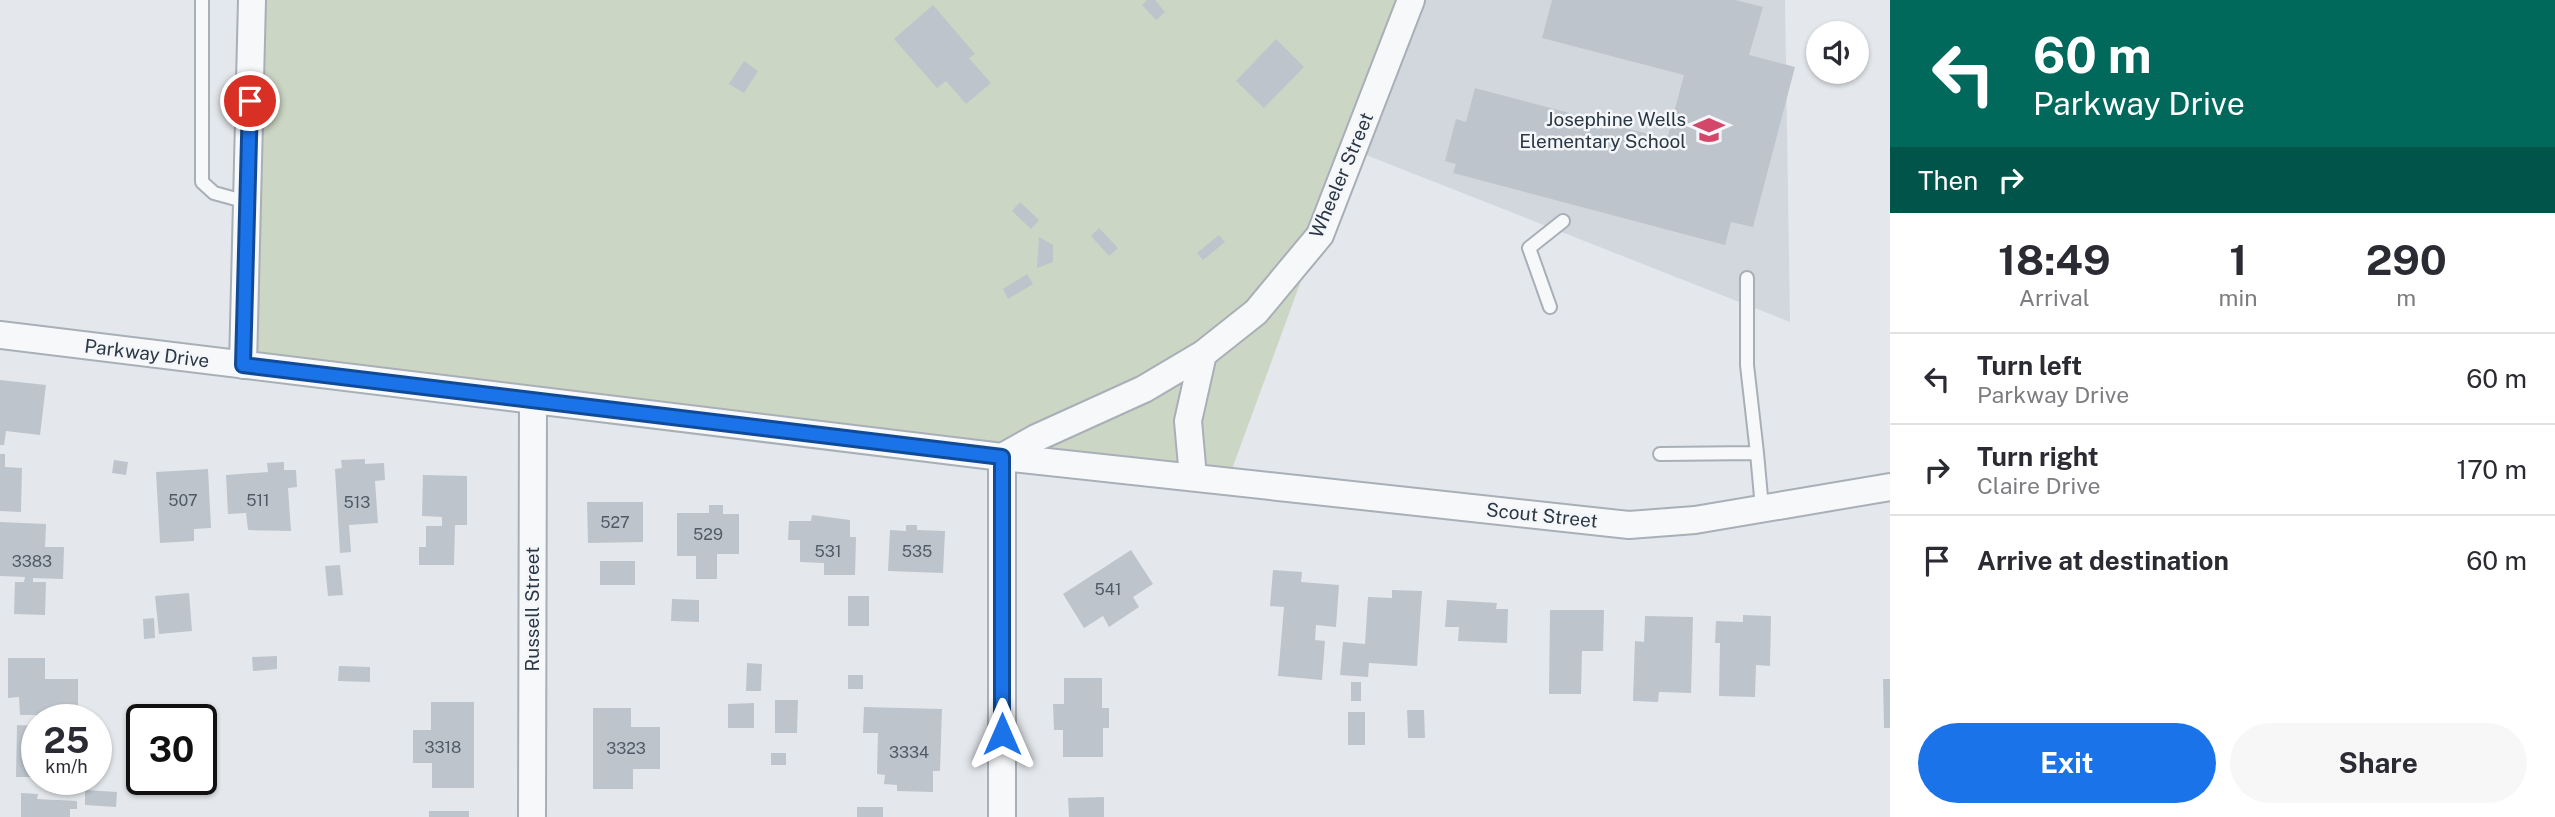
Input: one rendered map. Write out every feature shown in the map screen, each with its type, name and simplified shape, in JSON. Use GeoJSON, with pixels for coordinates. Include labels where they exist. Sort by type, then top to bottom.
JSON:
{"type":"FeatureCollection","features":[{"type":"Feature","properties":{"kind":"street"},"geometry":{"type":"LineString","coordinates":[[243,365],[253,0]]}},
{"type":"Feature","properties":{"kind":"street","name":"Wheeler Street"},"geometry":{"type":"LineString","coordinates":[[1002,457],[1036,438],[1144,389],[1203,354],[1256,312],[1320,235],[1411,0]]}},
{"type":"Feature","properties":{"kind":"street","name":"Parkway Drive"},"geometry":{"type":"LineString","coordinates":[[0,335],[1002,457]]}},
{"type":"Feature","properties":{"kind":"street"},"geometry":{"type":"LineString","coordinates":[[1002,817],[1002,457],[1193,477],[1188,421],[1203,354]]}},
{"type":"Feature","properties":{"kind":"street","name":"Russell Street"},"geometry":{"type":"LineString","coordinates":[[532,817],[533,401]]}},
{"type":"Feature","properties":{"kind":"street","name":"Scout Street"},"geometry":{"type":"LineString","coordinates":[[1193,477],[1629,525],[1695,520],[1890,487]]}},
{"type":"Feature","properties":{"kind":"lane"},"geometry":{"type":"LineString","coordinates":[[202,0],[202,183],[214,192],[247,202]]}},
{"type":"Feature","properties":{"kind":"lane"},"geometry":{"type":"LineString","coordinates":[[1550,307],[1529,248],[1563,221]]}},
{"type":"Feature","properties":{"kind":"lane"},"geometry":{"type":"LineString","coordinates":[[1747,278],[1747,365],[1762,508]]}},
{"type":"Feature","properties":{"kind":"lane"},"geometry":{"type":"LineString","coordinates":[[1660,454],[1757,453]]}},
{"type":"Feature","properties":{"kind":"shaded area"},"geometry":{"type":"Polygon","coordinates":[[[1426,0],[1785,0],[1790,322],[1366,155],[1426,0]]]}},
{"type":"Feature","properties":{"kind":"green space"},"geometry":{"type":"Polygon","coordinates":[[[258,0],[1404,0],[1228,480],[258,359],[258,0]]]}},
{"type":"Feature","properties":{"kind":"building"},"geometry":{"type":"Polygon","coordinates":[[[1147,0],[1155,0],[1165,12],[1156,20],[1142,5],[1147,0]]]}},
{"type":"Feature","properties":{"kind":"building"},"geometry":{"type":"Polygon","coordinates":[[[1552,0],[1735,0],[1763,7],[1749,55],[1795,67],[1753,227],[1731,222],[1725,245],[1453,173],[1456,164],[1445,161],[1456,119],[1466,122],[1475,88],[1667,139],[1684,75],[1542,38],[1552,0]]]}},
{"type":"Feature","properties":{"kind":"building"},"geometry":{"type":"Polygon","coordinates":[[[933,5],[975,54],[969,58],[991,83],[966,104],[946,81],[937,88],[894,39],[933,5]]]}},
{"type":"Feature","properties":{"kind":"building"},"geometry":{"type":"Polygon","coordinates":[[[1276,39],[1304,67],[1264,108],[1236,81],[1276,39]]]}},
{"type":"Feature","properties":{"kind":"building"},"geometry":{"type":"Polygon","coordinates":[[[744,61],[758,71],[744,93],[729,84],[744,61]]]}},
{"type":"Feature","properties":{"kind":"building"},"geometry":{"type":"Polygon","coordinates":[[[1020,202],[1039,220],[1031,229],[1012,211],[1020,202]]]}},
{"type":"Feature","properties":{"kind":"building"},"geometry":{"type":"Polygon","coordinates":[[[1099,228],[1118,248],[1109,256],[1091,236],[1099,228]]]}},
{"type":"Feature","properties":{"kind":"building"},"geometry":{"type":"Polygon","coordinates":[[[1219,235],[1225,242],[1203,260],[1197,253],[1219,235]]]}},
{"type":"Feature","properties":{"kind":"building"},"geometry":{"type":"Polygon","coordinates":[[[1039,237],[1053,245],[1053,262],[1037,268],[1039,237]]]}},
{"type":"Feature","properties":{"kind":"building"},"geometry":{"type":"Polygon","coordinates":[[[1027,274],[1033,284],[1008,299],[1003,289],[1027,274]]]}},
{"type":"Feature","properties":{"kind":"building"},"geometry":{"type":"Polygon","coordinates":[[[0,380],[46,385],[40,435],[6,431],[4,445],[0,445],[0,380]]]}},
{"type":"Feature","properties":{"kind":"building"},"geometry":{"type":"Polygon","coordinates":[[[0,454],[5,454],[5,467],[22,468],[21,512],[0,511],[0,454]]]}},
{"type":"Feature","properties":{"kind":"building"},"geometry":{"type":"Polygon","coordinates":[[[365,459],[365,464],[384,463],[385,480],[375,481],[378,523],[349,525],[351,552],[340,553],[335,469],[342,468],[341,460],[365,459]]]}},
{"type":"Feature","properties":{"kind":"building"},"geometry":{"type":"Polygon","coordinates":[[[114,460],[128,462],[126,475],[112,473],[114,460]]]}},
{"type":"Feature","properties":{"kind":"building"},"geometry":{"type":"Polygon","coordinates":[[[284,462],[284,470],[296,470],[297,487],[288,488],[291,531],[248,530],[246,513],[228,514],[226,475],[268,472],[267,463],[284,462]]]}},
{"type":"Feature","properties":{"kind":"building"},"geometry":{"type":"Polygon","coordinates":[[[208,469],[211,528],[194,529],[194,541],[160,543],[156,472],[208,469]]]}},
{"type":"Feature","properties":{"kind":"building"},"geometry":{"type":"Polygon","coordinates":[[[423,475],[467,476],[467,525],[455,525],[454,565],[419,565],[419,547],[426,547],[426,526],[442,526],[442,517],[422,516],[423,475]]]}},
{"type":"Feature","properties":{"kind":"building"},"geometry":{"type":"Polygon","coordinates":[[[587,502],[643,502],[643,542],[588,543],[587,502]]]}},
{"type":"Feature","properties":{"kind":"building"},"geometry":{"type":"Polygon","coordinates":[[[709,505],[723,505],[723,514],[739,514],[739,554],[717,554],[717,579],[696,579],[696,556],[677,556],[677,513],[709,513],[709,505]]]}},
{"type":"Feature","properties":{"kind":"building"},"geometry":{"type":"Polygon","coordinates":[[[812,515],[850,520],[850,537],[856,537],[855,575],[824,575],[824,563],[800,562],[800,540],[788,540],[789,521],[811,521],[812,515]]]}},
{"type":"Feature","properties":{"kind":"building"},"geometry":{"type":"Polygon","coordinates":[[[0,522],[46,524],[45,547],[64,547],[63,579],[33,578],[33,582],[46,582],[45,615],[14,614],[15,582],[24,582],[25,577],[0,576],[0,522]]]}},
{"type":"Feature","properties":{"kind":"building"},"geometry":{"type":"Polygon","coordinates":[[[906,525],[917,525],[917,530],[945,531],[943,573],[888,571],[890,530],[906,531],[906,525]]]}},
{"type":"Feature","properties":{"kind":"building"},"geometry":{"type":"Polygon","coordinates":[[[1131,550],[1153,584],[1133,597],[1139,607],[1109,627],[1103,616],[1084,628],[1063,594],[1131,550]]]}},
{"type":"Feature","properties":{"kind":"building"},"geometry":{"type":"Polygon","coordinates":[[[600,561],[635,561],[635,585],[600,585],[600,561]]]}},
{"type":"Feature","properties":{"kind":"building"},"geometry":{"type":"Polygon","coordinates":[[[340,565],[343,595],[328,596],[325,566],[340,565]]]}},
{"type":"Feature","properties":{"kind":"building"},"geometry":{"type":"Polygon","coordinates":[[[1273,570],[1302,572],[1301,582],[1339,585],[1336,627],[1316,625],[1315,640],[1325,641],[1322,680],[1278,676],[1284,607],[1270,606],[1273,570]]]}},
{"type":"Feature","properties":{"kind":"building"},"geometry":{"type":"Polygon","coordinates":[[[1392,590],[1422,591],[1417,666],[1369,663],[1368,677],[1340,675],[1343,642],[1365,644],[1368,597],[1392,598],[1392,590]]]}},
{"type":"Feature","properties":{"kind":"building"},"geometry":{"type":"Polygon","coordinates":[[[189,593],[192,631],[159,634],[155,596],[189,593]]]}},
{"type":"Feature","properties":{"kind":"building"},"geometry":{"type":"Polygon","coordinates":[[[848,596],[869,596],[869,626],[848,626],[848,596]]]}},
{"type":"Feature","properties":{"kind":"building"},"geometry":{"type":"Polygon","coordinates":[[[672,599],[699,600],[699,622],[671,621],[672,599]]]}},
{"type":"Feature","properties":{"kind":"building"},"geometry":{"type":"Polygon","coordinates":[[[1447,600],[1497,603],[1496,609],[1508,609],[1507,643],[1458,641],[1459,627],[1445,627],[1447,600]]]}},
{"type":"Feature","properties":{"kind":"building"},"geometry":{"type":"Polygon","coordinates":[[[1550,610],[1604,610],[1603,651],[1582,651],[1581,694],[1549,694],[1550,610]]]}},
{"type":"Feature","properties":{"kind":"building"},"geometry":{"type":"Polygon","coordinates":[[[1743,615],[1771,616],[1770,666],[1756,665],[1755,697],[1719,696],[1720,643],[1715,643],[1716,621],[1743,622],[1743,615]]]}},
{"type":"Feature","properties":{"kind":"building"},"geometry":{"type":"Polygon","coordinates":[[[1645,616],[1693,617],[1691,693],[1659,692],[1658,702],[1633,701],[1635,641],[1644,642],[1645,616]]]}},
{"type":"Feature","properties":{"kind":"building"},"geometry":{"type":"Polygon","coordinates":[[[154,618],[155,638],[144,639],[143,619],[154,618]]]}},
{"type":"Feature","properties":{"kind":"building"},"geometry":{"type":"Polygon","coordinates":[[[277,656],[277,669],[253,671],[252,657],[277,656]]]}},
{"type":"Feature","properties":{"kind":"building"},"geometry":{"type":"Polygon","coordinates":[[[8,658],[45,658],[45,679],[78,679],[78,704],[21,704],[20,715],[19,697],[8,698],[8,658]]]}},
{"type":"Feature","properties":{"kind":"building"},"geometry":{"type":"Polygon","coordinates":[[[747,663],[762,664],[761,691],[746,691],[747,663]]]}},
{"type":"Feature","properties":{"kind":"building"},"geometry":{"type":"Polygon","coordinates":[[[339,666],[370,667],[370,682],[338,681],[339,666]]]}},
{"type":"Feature","properties":{"kind":"building"},"geometry":{"type":"Polygon","coordinates":[[[848,675],[863,675],[863,689],[848,689],[848,675]]]}},
{"type":"Feature","properties":{"kind":"building"},"geometry":{"type":"Polygon","coordinates":[[[1064,678],[1102,678],[1102,708],[1109,708],[1109,728],[1103,728],[1103,757],[1063,757],[1063,730],[1054,730],[1053,704],[1064,704],[1064,678]]]}},
{"type":"Feature","properties":{"kind":"building"},"geometry":{"type":"Polygon","coordinates":[[[1883,679],[1890,679],[1890,728],[1884,728],[1883,679]]]}},
{"type":"Feature","properties":{"kind":"building"},"geometry":{"type":"Polygon","coordinates":[[[1351,682],[1361,682],[1361,701],[1351,701],[1351,682]]]}},
{"type":"Feature","properties":{"kind":"building"},"geometry":{"type":"Polygon","coordinates":[[[775,700],[798,700],[797,733],[775,733],[775,700]]]}},
{"type":"Feature","properties":{"kind":"building"},"geometry":{"type":"Polygon","coordinates":[[[431,702],[474,702],[474,788],[432,788],[432,763],[413,763],[413,730],[431,730],[431,702]]]}},
{"type":"Feature","properties":{"kind":"building"},"geometry":{"type":"Polygon","coordinates":[[[754,703],[754,728],[728,728],[728,704],[754,703]]]}},
{"type":"Feature","properties":{"kind":"building"},"geometry":{"type":"Polygon","coordinates":[[[864,707],[942,709],[940,771],[933,771],[933,792],[897,791],[897,785],[884,784],[885,775],[877,774],[878,733],[863,733],[864,707]]]}},
{"type":"Feature","properties":{"kind":"building"},"geometry":{"type":"Polygon","coordinates":[[[593,708],[631,708],[631,727],[660,727],[660,769],[633,769],[633,789],[593,789],[593,708]]]}},
{"type":"Feature","properties":{"kind":"building"},"geometry":{"type":"Polygon","coordinates":[[[1407,710],[1424,710],[1425,738],[1408,738],[1407,710]]]}},
{"type":"Feature","properties":{"kind":"building"},"geometry":{"type":"Polygon","coordinates":[[[1348,712],[1365,712],[1365,745],[1348,745],[1348,712]]]}},
{"type":"Feature","properties":{"kind":"building"},"geometry":{"type":"Polygon","coordinates":[[[17,725],[21,725],[21,777],[16,777],[17,725]]]}},
{"type":"Feature","properties":{"kind":"building"},"geometry":{"type":"Polygon","coordinates":[[[771,753],[786,753],[786,765],[771,765],[771,753]]]}},
{"type":"Feature","properties":{"kind":"building"},"geometry":{"type":"Polygon","coordinates":[[[112,792],[117,792],[116,807],[85,805],[85,795],[112,795],[112,792]]]}},
{"type":"Feature","properties":{"kind":"building"},"geometry":{"type":"Polygon","coordinates":[[[21,795],[38,795],[37,799],[77,801],[77,809],[70,809],[70,817],[21,817],[21,795]]]}},
{"type":"Feature","properties":{"kind":"building"},"geometry":{"type":"Polygon","coordinates":[[[1104,797],[1104,817],[1069,817],[1068,798],[1104,797]]]}},
{"type":"Feature","properties":{"kind":"building"},"geometry":{"type":"Polygon","coordinates":[[[857,807],[883,807],[883,817],[857,817],[857,807]]]}},
{"type":"Feature","properties":{"kind":"building"},"geometry":{"type":"Polygon","coordinates":[[[429,811],[469,811],[469,817],[429,817],[429,811]]]}},
{"type":"Feature","properties":{"kind":"place","name":"Josephine Wells Elementary School"},"geometry":{"type":"Point","coordinates":[1709,130]}},
{"type":"Feature","properties":{"kind":"route"},"geometry":{"type":"LineString","coordinates":[[250,101],[243,365],[1002,457],[1002,734]]}}]}
